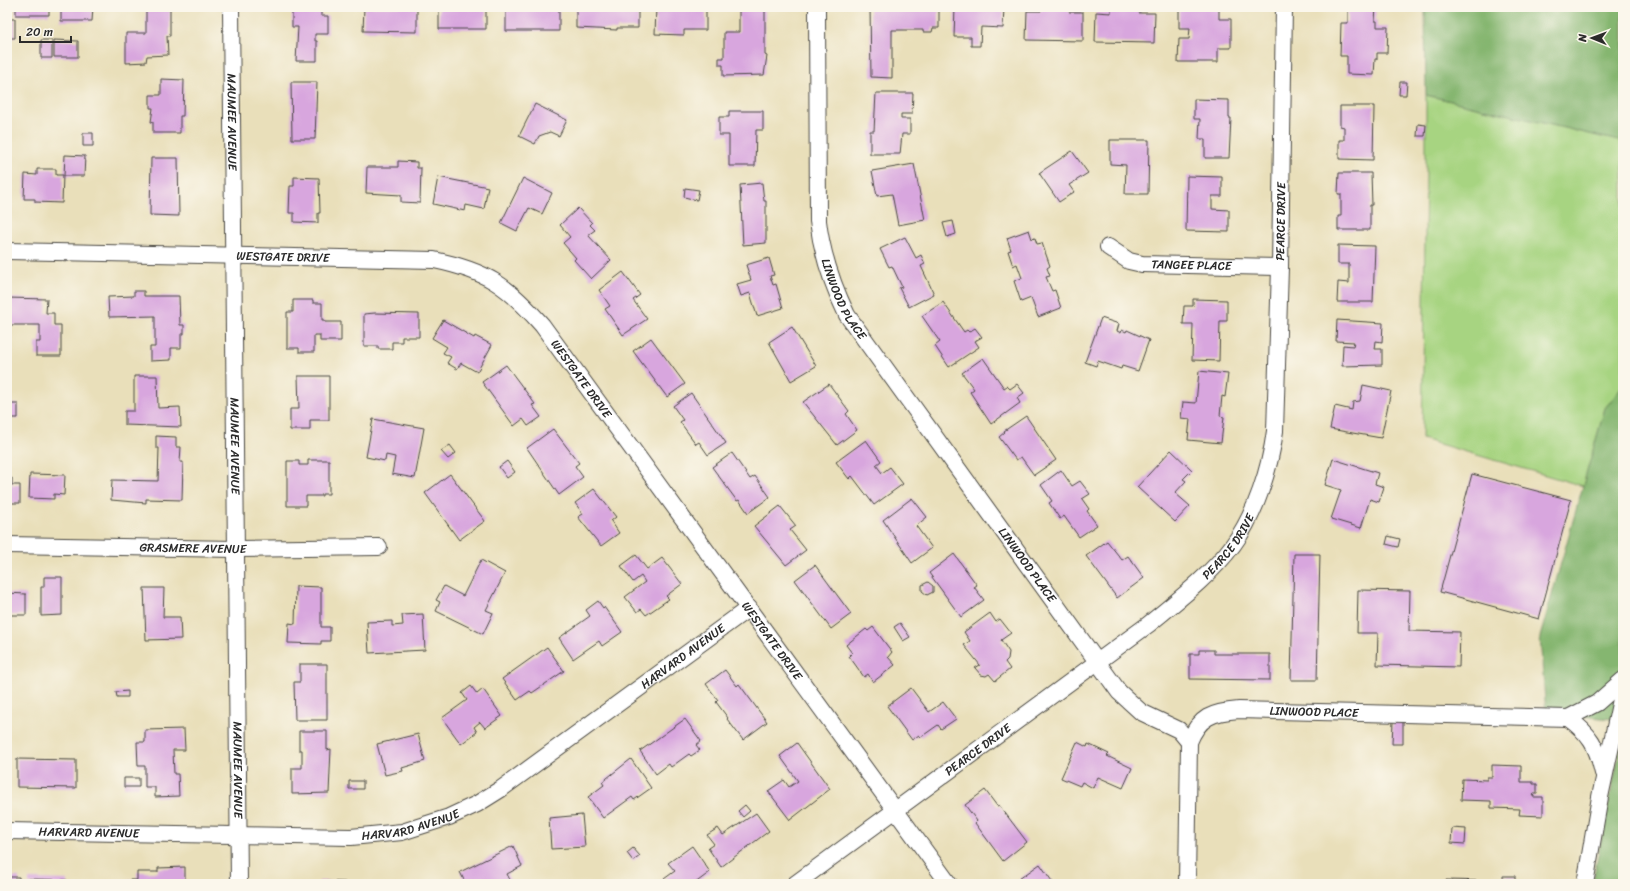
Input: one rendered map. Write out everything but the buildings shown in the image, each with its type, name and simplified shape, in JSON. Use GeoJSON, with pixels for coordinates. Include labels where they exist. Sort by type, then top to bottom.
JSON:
{"type":"FeatureCollection","features":[{"type":"Feature","properties":{"kind":"street","name":"MAUMEE AVENUE"},"geometry":{"type":"LineString","coordinates":[[231,7],[239,884]]}},
{"type":"Feature","properties":{"kind":"street","name":"LINWOOD PLACE"},"geometry":{"type":"LineString","coordinates":[[817,7],[818,221],[821,246],[836,292],[846,315],[1098,663],[1129,702],[1141,712],[1179,730],[1189,742],[1194,729],[1202,720],[1211,715],[1234,710],[1568,718]]}},
{"type":"Feature","properties":{"kind":"street","name":"PEARCE DRIVE"},"geometry":{"type":"LineString","coordinates":[[795,884],[1098,663],[1149,624],[1201,580],[1234,544],[1262,487],[1271,456],[1275,431],[1280,266],[1284,7]]}},
{"type":"Feature","properties":{"kind":"street","name":"TANGEE PLACE"},"geometry":{"type":"LineString","coordinates":[[1108,247],[1129,261],[1142,264],[1280,266]]}},
{"type":"Feature","properties":{"kind":"street","name":"WESTGATE DRIVE"},"geometry":{"type":"LineString","coordinates":[[7,251],[434,260],[468,268],[488,276],[501,284],[515,295],[542,324],[949,884]]}},
{"type":"Feature","properties":{"kind":"street","name":"GRASMERE AVENUE"},"geometry":{"type":"LineString","coordinates":[[7,544],[235,549],[380,547]]}},
{"type":"Feature","properties":{"kind":"street","name":"HARVARD AVENUE"},"geometry":{"type":"LineString","coordinates":[[7,831],[351,837],[402,832],[450,818],[501,789],[749,608]]}},
{"type":"Feature","properties":{"kind":"street"},"geometry":{"type":"LineString","coordinates":[[1604,776],[1595,746],[1580,727],[1568,718],[1597,703],[1623,680]]}},
{"type":"Feature","properties":{"kind":"street"},"geometry":{"type":"LineString","coordinates":[[1585,884],[1604,776],[1623,690]]}},
{"type":"Feature","properties":{"kind":"street"},"geometry":{"type":"LineString","coordinates":[[1187,884],[1189,742]]}},
{"type":"Feature","properties":{"kind":"green space"},"geometry":{"type":"Polygon","coordinates":[[[1425,7],[1623,7],[1623,142],[1426,95],[1425,7]]]}},
{"type":"Feature","properties":{"kind":"green space"},"geometry":{"type":"Polygon","coordinates":[[[1426,95],[1623,142],[1623,386],[1605,408],[1583,486],[1422,439],[1426,95]]]}},
{"type":"Feature","properties":{"kind":"green space"},"geometry":{"type":"Polygon","coordinates":[[[1623,386],[1623,720],[1546,713],[1540,637],[1605,408],[1623,386]]]}},
{"type":"Feature","properties":{"kind":"green space"},"geometry":{"type":"Polygon","coordinates":[[[1623,734],[1623,884],[1594,884],[1594,875],[1623,734]]]}}]}
